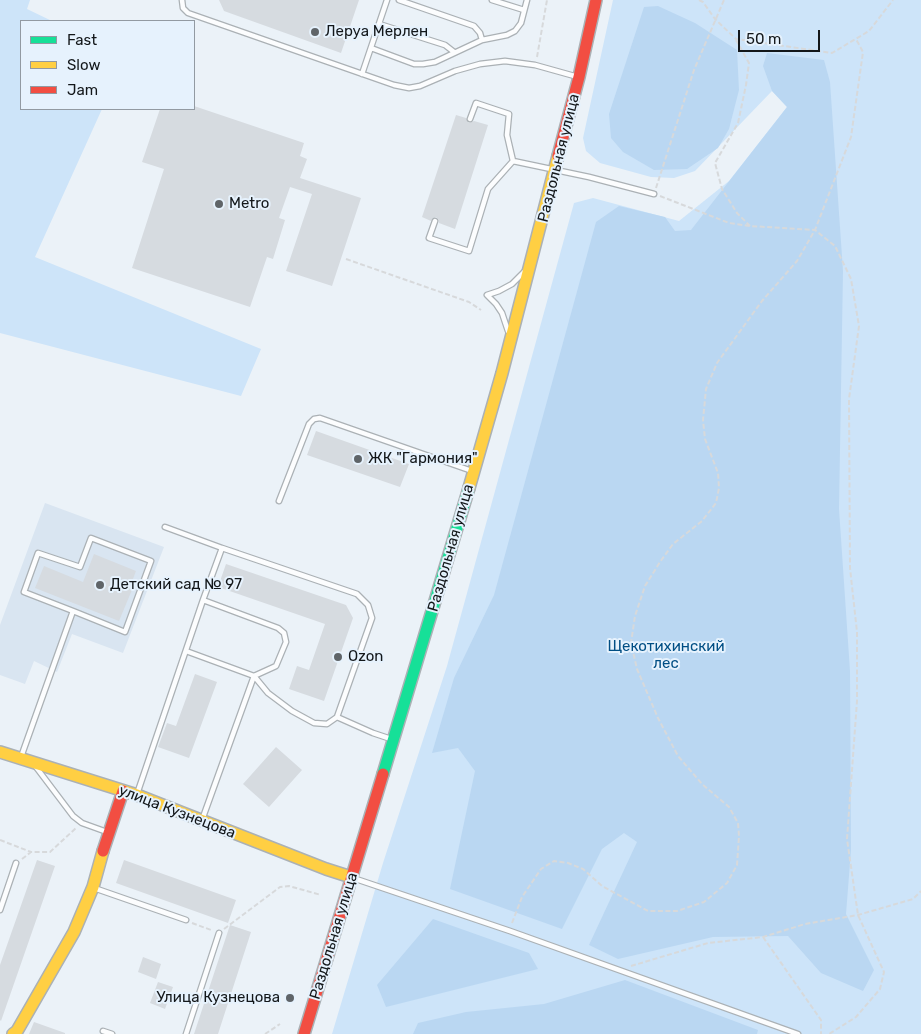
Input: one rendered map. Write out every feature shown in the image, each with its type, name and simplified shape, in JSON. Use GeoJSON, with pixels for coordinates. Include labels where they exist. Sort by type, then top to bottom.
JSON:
{"type":"FeatureCollection","features":[{"type":"Feature","properties":{"kind":"main road","name":"Раздольная улица"},"geometry":{"type":"LineString","coordinates":[[304,1034],[474,472],[532,264],[579,77],[596,0]]}},
{"type":"Feature","properties":{"kind":"main road","name":"улица Кузнецова"},"geometry":{"type":"LineString","coordinates":[[0,752],[123,791],[351,877]]}},
{"type":"Feature","properties":{"kind":"main road"},"geometry":{"type":"LineString","coordinates":[[13,1034],[17,1031],[74,932],[93,887],[108,833],[123,791]]}},
{"type":"Feature","properties":{"kind":"lane"},"geometry":{"type":"LineString","coordinates":[[182,0],[183,8],[188,13],[394,85],[410,88],[420,86],[455,71],[480,64],[506,61],[535,65],[579,77]]}},
{"type":"Feature","properties":{"kind":"lane"},"geometry":{"type":"LineString","coordinates":[[362,74],[387,0]]}},
{"type":"Feature","properties":{"kind":"lane"},"geometry":{"type":"LineString","coordinates":[[399,0],[474,26],[480,33],[482,40]]}},
{"type":"Feature","properties":{"kind":"lane"},"geometry":{"type":"LineString","coordinates":[[492,0],[524,10]]}},
{"type":"Feature","properties":{"kind":"lane"},"geometry":{"type":"LineString","coordinates":[[370,48],[414,64],[434,62],[482,40],[507,35],[515,30],[521,23],[527,0]]}},
{"type":"Feature","properties":{"kind":"lane"},"geometry":{"type":"LineString","coordinates":[[379,24],[446,45],[454,52]]}},
{"type":"Feature","properties":{"kind":"lane"},"geometry":{"type":"LineString","coordinates":[[470,119],[476,103],[509,114],[507,135],[513,161]]}},
{"type":"Feature","properties":{"kind":"lane"},"geometry":{"type":"LineString","coordinates":[[513,161],[590,177],[654,194]]}},
{"type":"Feature","properties":{"kind":"lane"},"geometry":{"type":"LineString","coordinates":[[435,221],[429,238],[469,251],[488,189],[513,161]]}},
{"type":"Feature","properties":{"kind":"lane"},"geometry":{"type":"LineString","coordinates":[[510,343],[508,328],[502,314],[496,304],[486,295],[512,284],[532,264]]}},
{"type":"Feature","properties":{"kind":"lane"},"geometry":{"type":"LineString","coordinates":[[279,501],[309,424],[314,419],[320,418],[474,472]]}},
{"type":"Feature","properties":{"kind":"lane"},"geometry":{"type":"LineString","coordinates":[[165,527],[357,594],[368,605],[372,618],[337,717],[327,724],[314,723],[292,711],[268,693],[254,676],[186,651]]}},
{"type":"Feature","properties":{"kind":"lane"},"geometry":{"type":"LineString","coordinates":[[91,538],[151,561],[125,632],[73,611],[24,592],[38,553],[80,567],[91,538]]}},
{"type":"Feature","properties":{"kind":"lane"},"geometry":{"type":"LineString","coordinates":[[137,796],[222,548]]}},
{"type":"Feature","properties":{"kind":"lane"},"geometry":{"type":"LineString","coordinates":[[202,821],[254,676],[276,666],[286,642],[284,633],[278,628],[203,600]]}},
{"type":"Feature","properties":{"kind":"lane"},"geometry":{"type":"LineString","coordinates":[[20,758],[73,611]]}},
{"type":"Feature","properties":{"kind":"lane"},"geometry":{"type":"LineString","coordinates":[[337,717],[394,740]]}},
{"type":"Feature","properties":{"kind":"lane"},"geometry":{"type":"LineString","coordinates":[[32,762],[73,816],[82,823],[108,833]]}},
{"type":"Feature","properties":{"kind":"lane"},"geometry":{"type":"LineString","coordinates":[[0,910],[16,863]]}},
{"type":"Feature","properties":{"kind":"lane"},"geometry":{"type":"LineString","coordinates":[[351,877],[510,931],[798,1034]]}},
{"type":"Feature","properties":{"kind":"lane"},"geometry":{"type":"LineString","coordinates":[[93,887],[186,920]]}},
{"type":"Feature","properties":{"kind":"lane"},"geometry":{"type":"LineString","coordinates":[[186,1034],[220,933]]}},
{"type":"Feature","properties":{"kind":"lane"},"geometry":{"type":"LineString","coordinates":[[103,1031],[112,1034]]}},
{"type":"Feature","properties":{"kind":"path"},"geometry":{"type":"LineString","coordinates":[[535,65],[548,0]]}},
{"type":"Feature","properties":{"kind":"path"},"geometry":{"type":"LineString","coordinates":[[699,0],[703,2],[715,19],[736,40],[748,62],[746,85],[738,122],[715,163],[722,189],[737,213],[750,226]]}},
{"type":"Feature","properties":{"kind":"path"},"geometry":{"type":"LineString","coordinates":[[724,0],[694,70],[654,194],[729,223],[815,230],[835,246],[851,279],[859,326],[850,399],[850,568],[857,632],[857,701],[847,840],[858,915],[884,972],[880,988],[856,1017],[829,1034]]}},
{"type":"Feature","properties":{"kind":"path"},"geometry":{"type":"LineString","coordinates":[[736,40],[832,53],[869,31],[893,0]]}},
{"type":"Feature","properties":{"kind":"path"},"geometry":{"type":"LineString","coordinates":[[510,931],[522,897],[541,869],[554,861],[568,863],[583,869],[602,886],[648,911],[677,911],[704,902],[728,883],[737,865],[738,823],[729,807],[702,784],[678,756],[658,718],[637,669],[632,643],[634,616],[645,586],[673,544],[702,521],[716,504],[719,488],[718,473],[705,438],[702,420],[706,389],[718,363],[762,302],[797,261],[815,230],[851,137],[863,52],[856,39]]}},
{"type":"Feature","properties":{"kind":"path"},"geometry":{"type":"LineString","coordinates":[[346,259],[469,302],[481,310]]}},
{"type":"Feature","properties":{"kind":"path"},"geometry":{"type":"LineString","coordinates":[[0,840],[31,852],[50,852],[82,823]]}},
{"type":"Feature","properties":{"kind":"path"},"geometry":{"type":"LineString","coordinates":[[16,863],[31,852]]}},
{"type":"Feature","properties":{"kind":"path"},"geometry":{"type":"LineString","coordinates":[[186,920],[220,933],[280,887],[289,886],[321,895]]}},
{"type":"Feature","properties":{"kind":"path"},"geometry":{"type":"LineString","coordinates":[[619,970],[708,942],[763,938],[805,924],[858,915],[913,899],[921,892]]}},
{"type":"Feature","properties":{"kind":"path"},"geometry":{"type":"LineString","coordinates":[[763,938],[821,1020],[821,1034]]}},
{"type":"Feature","properties":{"kind":"path"},"geometry":{"type":"LineString","coordinates":[[265,1034],[280,1024]]}},
{"type":"Feature","properties":{"kind":"shaded area"},"geometry":{"type":"Polygon","coordinates":[[[45,503],[164,547],[123,653],[72,634],[57,672],[34,661],[25,684],[0,675],[0,625],[45,503]]]}},
{"type":"Feature","properties":{"kind":"green space"},"geometry":{"type":"Polygon","coordinates":[[[0,0],[30,0],[27,9],[50,20],[20,20],[20,110],[102,110],[35,257],[261,349],[241,396],[0,333],[0,0]]]}},
{"type":"Feature","properties":{"kind":"green space"},"geometry":{"type":"Polygon","coordinates":[[[613,0],[921,0],[921,1034],[332,1034],[383,863],[447,666],[574,203],[593,198],[679,221],[729,181],[787,107],[772,91],[695,171],[674,178],[651,177],[600,163],[586,151],[583,138],[613,0]]]}},
{"type":"Feature","properties":{"kind":"green space"},"geometry":{"type":"Polygon","coordinates":[[[658,6],[695,23],[737,50],[739,90],[729,129],[718,148],[687,169],[654,170],[623,152],[611,138],[609,114],[644,7],[658,6]]]}},
{"type":"Feature","properties":{"kind":"green space","name":"Щекотихинский лес"},"geometry":{"type":"Polygon","coordinates":[[[767,53],[824,60],[830,82],[843,271],[839,509],[850,671],[851,850],[846,914],[874,970],[863,991],[821,973],[788,936],[713,937],[618,959],[589,945],[637,842],[624,833],[602,849],[562,929],[450,889],[475,771],[458,748],[432,753],[454,678],[494,595],[596,222],[619,206],[665,217],[675,231],[691,230],[787,107],[772,91],[763,66],[767,53]]]}},
{"type":"Feature","properties":{"kind":"green space"},"geometry":{"type":"Polygon","coordinates":[[[433,919],[529,953],[538,969],[386,1007],[377,985],[433,919]]]}},
{"type":"Feature","properties":{"kind":"green space"},"geometry":{"type":"Polygon","coordinates":[[[625,980],[758,1030],[757,1034],[413,1034],[418,1023],[466,1012],[544,1004],[625,980]]]}},
{"type":"Feature","properties":{"kind":"building","name":"Леруа Мерлен"},"geometry":{"type":"Polygon","coordinates":[[[219,0],[359,0],[341,53],[224,11],[219,0]]]}},
{"type":"Feature","properties":{"kind":"building","name":"Metro"},"geometry":{"type":"Polygon","coordinates":[[[195,106],[304,143],[300,156],[307,159],[300,178],[361,198],[332,286],[286,271],[312,194],[290,187],[279,218],[285,220],[273,259],[267,257],[250,307],[132,268],[164,169],[142,162],[160,110],[195,110],[195,106]]]}},
{"type":"Feature","properties":{"kind":"building"},"geometry":{"type":"Polygon","coordinates":[[[456,115],[466,118],[469,123],[474,121],[488,125],[455,229],[439,223],[436,217],[431,221],[422,217],[456,115]]]}},
{"type":"Feature","properties":{"kind":"building","name":"ЖК \"Гармония\""},"geometry":{"type":"Polygon","coordinates":[[[316,431],[409,464],[400,487],[307,455],[316,431]]]}},
{"type":"Feature","properties":{"kind":"building"},"geometry":{"type":"Polygon","coordinates":[[[94,554],[136,571],[131,584],[134,585],[119,621],[35,588],[44,566],[83,582],[94,554]]]}},
{"type":"Feature","properties":{"kind":"building"},"geometry":{"type":"Polygon","coordinates":[[[226,564],[346,605],[353,618],[324,701],[289,689],[297,666],[309,670],[325,624],[218,587],[226,564]]]}},
{"type":"Feature","properties":{"kind":"building"},"geometry":{"type":"Polygon","coordinates":[[[195,674],[217,682],[189,758],[158,747],[167,723],[176,726],[195,674]]]}},
{"type":"Feature","properties":{"kind":"building"},"geometry":{"type":"Polygon","coordinates":[[[276,747],[302,770],[269,807],[243,784],[276,747]]]}},
{"type":"Feature","properties":{"kind":"building"},"geometry":{"type":"Polygon","coordinates":[[[37,860],[55,866],[1,1021],[0,965],[37,860]]]}},
{"type":"Feature","properties":{"kind":"building"},"geometry":{"type":"Polygon","coordinates":[[[124,860],[236,900],[228,923],[116,883],[124,860]]]}},
{"type":"Feature","properties":{"kind":"building"},"geometry":{"type":"Polygon","coordinates":[[[230,925],[251,932],[218,1034],[194,1034],[230,925]]]}},
{"type":"Feature","properties":{"kind":"building"},"geometry":{"type":"Polygon","coordinates":[[[143,957],[161,964],[156,979],[138,972],[143,957]]]}},
{"type":"Feature","properties":{"kind":"building"},"geometry":{"type":"Polygon","coordinates":[[[158,982],[173,987],[165,1009],[150,1003],[158,982]]]}},
{"type":"Feature","properties":{"kind":"building"},"geometry":{"type":"Polygon","coordinates":[[[34,1022],[65,1033],[65,1034],[29,1034],[34,1022]]]}},
{"type":"Feature","properties":{"kind":"traffic: fast"},"geometry":{"type":"LineString","coordinates":[[383,774],[469,488]]}},
{"type":"Feature","properties":{"kind":"traffic: slow"},"geometry":{"type":"LineString","coordinates":[[469,488],[502,373],[558,156]]}},
{"type":"Feature","properties":{"kind":"traffic: slow"},"geometry":{"type":"LineString","coordinates":[[0,752],[137,795],[351,877]]}},
{"type":"Feature","properties":{"kind":"traffic: slow"},"geometry":{"type":"LineString","coordinates":[[13,1034],[17,1031],[74,932],[93,887],[103,851]]}},
{"type":"Feature","properties":{"kind":"traffic: jam"},"geometry":{"type":"LineString","coordinates":[[558,156],[579,77],[596,0]]}},
{"type":"Feature","properties":{"kind":"traffic: jam"},"geometry":{"type":"LineString","coordinates":[[304,1034],[383,774]]}},
{"type":"Feature","properties":{"kind":"traffic: jam"},"geometry":{"type":"LineString","coordinates":[[103,851],[123,791]]}},
{"type":"Feature","properties":{"kind":"place","name":"Леруа Мерлен"},"geometry":{"type":"Point","coordinates":[315,32]}},
{"type":"Feature","properties":{"kind":"place","name":"Metro"},"geometry":{"type":"Point","coordinates":[219,204]}},
{"type":"Feature","properties":{"kind":"place","name":"ЖК \"Гармония\""},"geometry":{"type":"Point","coordinates":[358,459]}},
{"type":"Feature","properties":{"kind":"place","name":"Детский сад № 97"},"geometry":{"type":"Point","coordinates":[100,585]}},
{"type":"Feature","properties":{"kind":"place","name":"Ozon"},"geometry":{"type":"Point","coordinates":[338,657]}},
{"type":"Feature","properties":{"kind":"place","name":"Улица Кузнецова"},"geometry":{"type":"Point","coordinates":[290,998]}}]}
